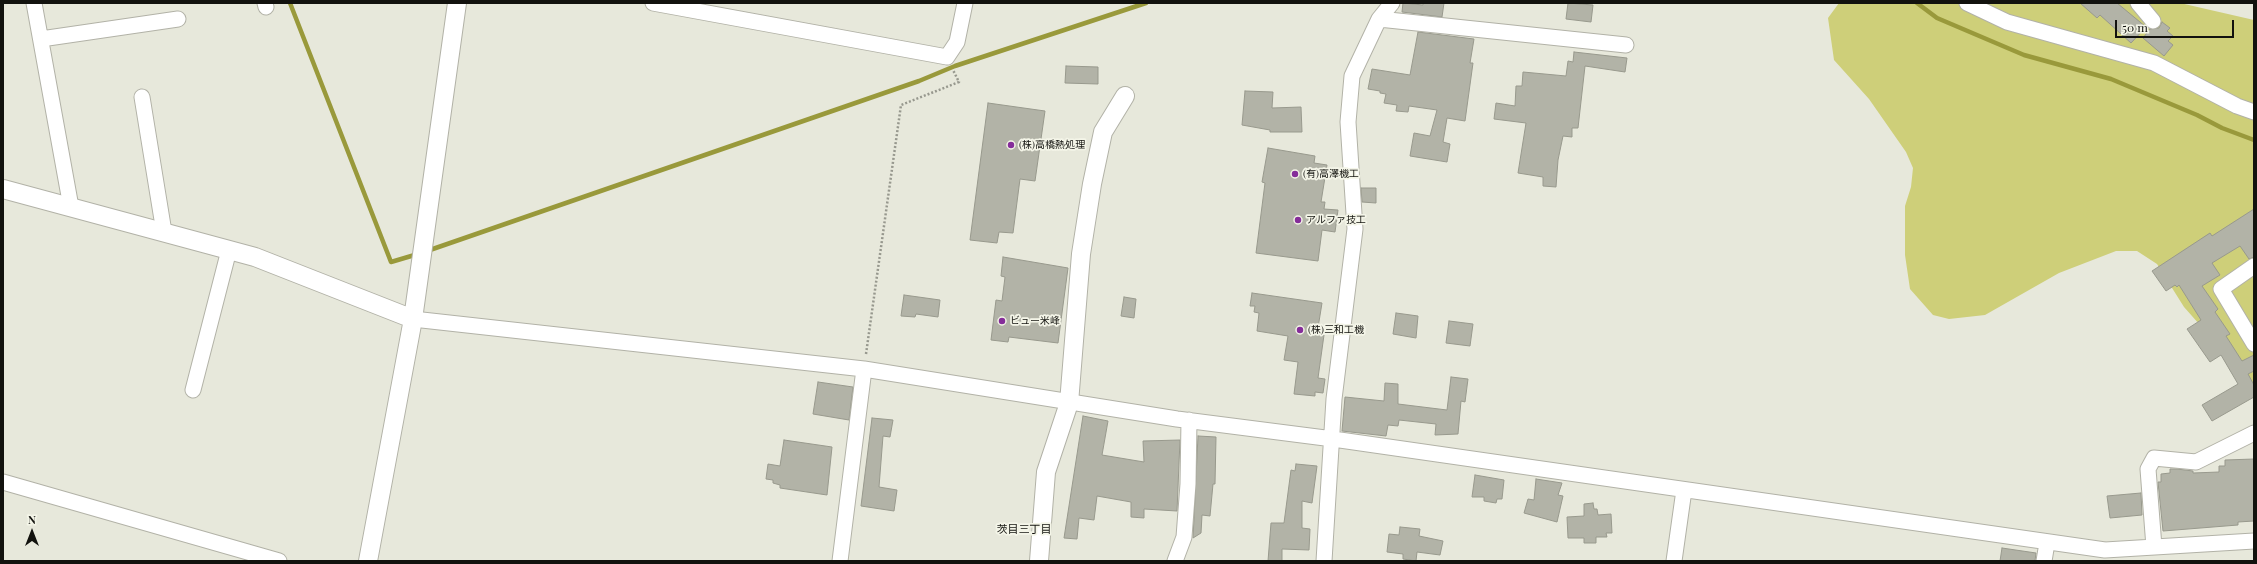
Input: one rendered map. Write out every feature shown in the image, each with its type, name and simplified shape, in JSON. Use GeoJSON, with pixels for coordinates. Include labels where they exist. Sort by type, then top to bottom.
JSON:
{"type":"FeatureCollection","features":[{"type":"Feature","properties":{"kind":"street"},"geometry":{"type":"LineString","coordinates":[[34,3],[71,207]]}},
{"type":"Feature","properties":{"kind":"street"},"geometry":{"type":"LineString","coordinates":[[368,561],[413,319],[457,3]]}},
{"type":"Feature","properties":{"kind":"street"},"geometry":{"type":"LineString","coordinates":[[652,3],[947,57],[957,42],[965,3]]}},
{"type":"Feature","properties":{"kind":"street"},"geometry":{"type":"LineString","coordinates":[[1324,561],[1333,439],[1334,398],[1355,229],[1348,122],[1352,76],[1378,19],[1392,3]]}},
{"type":"Feature","properties":{"kind":"street"},"geometry":{"type":"LineString","coordinates":[[1967,3],[2007,22],[2154,63],[2237,106],[2254,112]]}},
{"type":"Feature","properties":{"kind":"street"},"geometry":{"type":"LineString","coordinates":[[2138,3],[2153,21]]}},
{"type":"Feature","properties":{"kind":"street"},"geometry":{"type":"LineString","coordinates":[[41,39],[178,19]]}},
{"type":"Feature","properties":{"kind":"street"},"geometry":{"type":"LineString","coordinates":[[1378,19],[1626,46]]}},
{"type":"Feature","properties":{"kind":"street"},"geometry":{"type":"LineString","coordinates":[[1039,561],[1046,472],[1069,403],[1081,254],[1092,184],[1103,132],[1125,96]]}},
{"type":"Feature","properties":{"kind":"street"},"geometry":{"type":"LineString","coordinates":[[142,97],[164,232]]}},
{"type":"Feature","properties":{"kind":"street"},"geometry":{"type":"LineString","coordinates":[[3,189],[255,256],[413,319],[864,368],[1069,403],[1333,439],[2047,543],[2104,556],[2154,547],[2254,541]]}},
{"type":"Feature","properties":{"kind":"street"},"geometry":{"type":"LineString","coordinates":[[193,390],[229,250]]}},
{"type":"Feature","properties":{"kind":"street"},"geometry":{"type":"LineString","coordinates":[[2254,266],[2220,289],[2254,344]]}},
{"type":"Feature","properties":{"kind":"street"},"geometry":{"type":"LineString","coordinates":[[840,561],[864,368]]}},
{"type":"Feature","properties":{"kind":"street"},"geometry":{"type":"LineString","coordinates":[[1175,561],[1184,537],[1188,484],[1189,420]]}},
{"type":"Feature","properties":{"kind":"street"},"geometry":{"type":"LineString","coordinates":[[2154,547],[2148,469],[2154,458],[2196,462],[2254,434]]}},
{"type":"Feature","properties":{"kind":"street"},"geometry":{"type":"LineString","coordinates":[[3,482],[279,561]]}},
{"type":"Feature","properties":{"kind":"street"},"geometry":{"type":"LineString","coordinates":[[1674,561],[1684,490]]}},
{"type":"Feature","properties":{"kind":"street"},"geometry":{"type":"LineString","coordinates":[[2044,561],[2047,543]]}},
{"type":"Feature","properties":{"kind":"path"},"geometry":{"type":"LineString","coordinates":[[864,368],[901,105],[959,82],[947,57]]}},
{"type":"Feature","properties":{"kind":"shaded area"},"geometry":{"type":"Polygon","coordinates":[[[1839,3],[2180,3],[2254,20],[2254,386],[2184,307],[2157,264],[2137,251],[2116,251],[2059,273],[1985,315],[1949,319],[1933,315],[1910,289],[1905,255],[1905,206],[1911,187],[1913,168],[1906,152],[1869,99],[1834,60],[1828,18],[1839,3]]]}},
{"type":"Feature","properties":{"kind":"building"},"geometry":{"type":"Polygon","coordinates":[[[1403,3],[1423,5],[1423,3],[1444,3],[1442,17],[1402,12],[1403,3]]]}},
{"type":"Feature","properties":{"kind":"building"},"geometry":{"type":"Polygon","coordinates":[[[1568,3],[1593,5],[1591,22],[1566,19],[1568,3]]]}},
{"type":"Feature","properties":{"kind":"building"},"geometry":{"type":"Polygon","coordinates":[[[2080,3],[2117,3],[2146,27],[2131,43],[2100,15],[2097,18],[2080,3]]]}},
{"type":"Feature","properties":{"kind":"building"},"geometry":{"type":"Polygon","coordinates":[[[2162,22],[2170,28],[2167,31],[2173,36],[2168,41],[2173,45],[2164,56],[2143,38],[2150,29],[2159,28],[2162,22]]]}},
{"type":"Feature","properties":{"kind":"building"},"geometry":{"type":"Polygon","coordinates":[[[1418,32],[1474,39],[1470,63],[1473,63],[1465,121],[1447,118],[1443,142],[1450,144],[1447,162],[1410,156],[1414,133],[1430,136],[1437,110],[1409,106],[1408,112],[1396,111],[1397,105],[1384,103],[1386,94],[1380,93],[1380,91],[1368,89],[1372,69],[1410,75],[1418,32]]]}},
{"type":"Feature","properties":{"kind":"building"},"geometry":{"type":"Polygon","coordinates":[[[1574,52],[1627,58],[1625,72],[1585,66],[1578,128],[1572,128],[1572,137],[1563,136],[1558,160],[1556,187],[1543,186],[1543,177],[1518,173],[1526,123],[1494,119],[1496,103],[1515,106],[1516,86],[1522,86],[1523,72],[1566,76],[1568,61],[1573,62],[1574,52]]]}},
{"type":"Feature","properties":{"kind":"building"},"geometry":{"type":"Polygon","coordinates":[[[1066,66],[1098,67],[1098,84],[1065,83],[1066,66]]]}},
{"type":"Feature","properties":{"kind":"building"},"geometry":{"type":"Polygon","coordinates":[[[1245,91],[1273,92],[1272,108],[1301,107],[1302,132],[1270,132],[1270,130],[1242,125],[1245,91]]]}},
{"type":"Feature","properties":{"kind":"building","name":"(株)高橋熱処理"},"geometry":{"type":"Polygon","coordinates":[[[988,103],[1045,111],[1035,181],[1020,179],[1013,233],[999,232],[997,243],[970,240],[988,103]]]}},
{"type":"Feature","properties":{"kind":"building","name":"アルファ技工"},"geometry":{"type":"Polygon","coordinates":[[[1268,148],[1315,156],[1314,163],[1327,165],[1321,202],[1325,202],[1324,209],[1338,210],[1335,232],[1322,230],[1318,261],[1256,253],[1265,183],[1262,182],[1268,148]]]}},
{"type":"Feature","properties":{"kind":"building"},"geometry":{"type":"Polygon","coordinates":[[[1361,188],[1376,188],[1376,203],[1362,202],[1361,188]]]}},
{"type":"Feature","properties":{"kind":"building"},"geometry":{"type":"Polygon","coordinates":[[[2254,209],[2254,257],[2249,259],[2240,246],[2212,263],[2220,275],[2202,286],[2218,309],[2215,312],[2230,334],[2226,336],[2242,361],[2254,355],[2254,371],[2248,374],[2254,385],[2254,397],[2212,421],[2202,405],[2238,384],[2221,355],[2210,362],[2187,329],[2201,320],[2179,285],[2177,287],[2175,285],[2166,291],[2152,271],[2210,233],[2212,236],[2254,209]]]}},
{"type":"Feature","properties":{"kind":"building"},"geometry":{"type":"Polygon","coordinates":[[[1003,257],[1068,268],[1058,343],[1009,337],[1008,342],[991,340],[996,300],[1002,301],[1005,277],[1001,276],[1003,257]]]}},
{"type":"Feature","properties":{"kind":"building","name":"(株)三和工機"},"geometry":{"type":"Polygon","coordinates":[[[1252,293],[1322,303],[1317,334],[1324,335],[1318,378],[1325,379],[1323,393],[1315,392],[1315,396],[1294,394],[1298,362],[1284,360],[1288,336],[1257,331],[1259,313],[1254,312],[1255,306],[1250,306],[1252,293]]]}},
{"type":"Feature","properties":{"kind":"building"},"geometry":{"type":"Polygon","coordinates":[[[904,295],[940,300],[938,317],[916,314],[915,317],[901,316],[904,295]]]}},
{"type":"Feature","properties":{"kind":"building"},"geometry":{"type":"Polygon","coordinates":[[[1124,297],[1136,299],[1134,318],[1121,316],[1124,297]]]}},
{"type":"Feature","properties":{"kind":"building"},"geometry":{"type":"Polygon","coordinates":[[[1396,313],[1418,316],[1416,338],[1393,334],[1396,313]]]}},
{"type":"Feature","properties":{"kind":"building"},"geometry":{"type":"Polygon","coordinates":[[[1449,321],[1473,324],[1470,346],[1446,343],[1449,321]]]}},
{"type":"Feature","properties":{"kind":"building"},"geometry":{"type":"Polygon","coordinates":[[[1451,377],[1468,379],[1465,402],[1461,401],[1458,434],[1435,435],[1436,424],[1399,420],[1398,426],[1388,425],[1386,436],[1342,431],[1345,397],[1384,401],[1385,383],[1398,384],[1398,404],[1447,410],[1451,377]]]}},
{"type":"Feature","properties":{"kind":"building"},"geometry":{"type":"Polygon","coordinates":[[[818,382],[853,387],[849,420],[813,414],[818,382]]]}},
{"type":"Feature","properties":{"kind":"building"},"geometry":{"type":"Polygon","coordinates":[[[1083,416],[1108,421],[1102,455],[1144,462],[1143,441],[1180,440],[1177,511],[1144,509],[1144,518],[1131,517],[1131,502],[1097,496],[1094,520],[1079,518],[1077,539],[1064,538],[1083,416]]]}},
{"type":"Feature","properties":{"kind":"building"},"geometry":{"type":"Polygon","coordinates":[[[872,418],[893,420],[890,437],[883,436],[879,487],[897,490],[894,511],[861,506],[872,418]]]}},
{"type":"Feature","properties":{"kind":"building"},"geometry":{"type":"Polygon","coordinates":[[[1198,436],[1216,437],[1215,484],[1213,484],[1210,516],[1202,515],[1201,533],[1193,538],[1198,436]]]}},
{"type":"Feature","properties":{"kind":"building"},"geometry":{"type":"Polygon","coordinates":[[[784,440],[832,447],[827,495],[780,488],[780,485],[773,483],[773,480],[766,479],[768,464],[780,466],[784,440]]]}},
{"type":"Feature","properties":{"kind":"building"},"geometry":{"type":"Polygon","coordinates":[[[2254,459],[2254,521],[2238,522],[2238,525],[2163,531],[2158,482],[2161,482],[2161,474],[2170,473],[2170,469],[2193,471],[2193,473],[2219,472],[2219,466],[2225,466],[2225,460],[2254,459]]]}},
{"type":"Feature","properties":{"kind":"building"},"geometry":{"type":"Polygon","coordinates":[[[1296,464],[1317,466],[1312,503],[1302,501],[1302,528],[1310,529],[1309,550],[1282,549],[1282,561],[1268,561],[1271,523],[1284,523],[1291,470],[1295,471],[1296,464]]]}},
{"type":"Feature","properties":{"kind":"building"},"geometry":{"type":"Polygon","coordinates":[[[1475,475],[1504,480],[1502,499],[1497,499],[1496,503],[1484,501],[1484,497],[1472,497],[1475,475]]]}},
{"type":"Feature","properties":{"kind":"building"},"geometry":{"type":"Polygon","coordinates":[[[1536,479],[1562,483],[1558,495],[1563,496],[1557,522],[1524,513],[1528,499],[1534,500],[1536,479]]]}},
{"type":"Feature","properties":{"kind":"building"},"geometry":{"type":"Polygon","coordinates":[[[2141,493],[2142,515],[2110,518],[2107,496],[2141,493]]]}},
{"type":"Feature","properties":{"kind":"building"},"geometry":{"type":"Polygon","coordinates":[[[1593,503],[1594,509],[1597,509],[1598,515],[1611,514],[1612,533],[1606,533],[1607,537],[1596,537],[1596,543],[1584,543],[1584,538],[1568,538],[1567,517],[1584,516],[1584,504],[1593,503]]]}},
{"type":"Feature","properties":{"kind":"building"},"geometry":{"type":"Polygon","coordinates":[[[1400,527],[1420,529],[1419,536],[1443,541],[1440,555],[1417,552],[1416,561],[1403,559],[1403,554],[1387,552],[1389,534],[1399,535],[1400,527]]]}},
{"type":"Feature","properties":{"kind":"building"},"geometry":{"type":"Polygon","coordinates":[[[2002,548],[2036,553],[2035,561],[2000,561],[2002,548]]]}},
{"type":"Feature","properties":{"kind":"waterway"},"geometry":{"type":"LineString","coordinates":[[290,3],[391,262],[418,254]]}},
{"type":"Feature","properties":{"kind":"waterway"},"geometry":{"type":"LineString","coordinates":[[427,251],[919,81],[955,66],[1146,3]]}},
{"type":"Feature","properties":{"kind":"waterway"},"geometry":{"type":"LineString","coordinates":[[1917,3],[1937,18],[2024,55],[2111,79],[2197,115],[2222,128],[2254,140]]}},
{"type":"Feature","properties":{"kind":"place","name":"(株)高橋熱処理"},"geometry":{"type":"Point","coordinates":[1011,145]}},
{"type":"Feature","properties":{"kind":"place","name":"(有)高澤機工"},"geometry":{"type":"Point","coordinates":[1295,174]}},
{"type":"Feature","properties":{"kind":"place","name":"アルファ技工"},"geometry":{"type":"Point","coordinates":[1298,220]}},
{"type":"Feature","properties":{"kind":"place","name":"ビュー米峰"},"geometry":{"type":"Point","coordinates":[1002,321]}},
{"type":"Feature","properties":{"kind":"place","name":"(株)三和工機"},"geometry":{"type":"Point","coordinates":[1300,330]}},
{"type":"Feature","properties":{"kind":"district","name":"茨目三丁目"},"geometry":{"type":"Point","coordinates":[1024,530]}}]}
